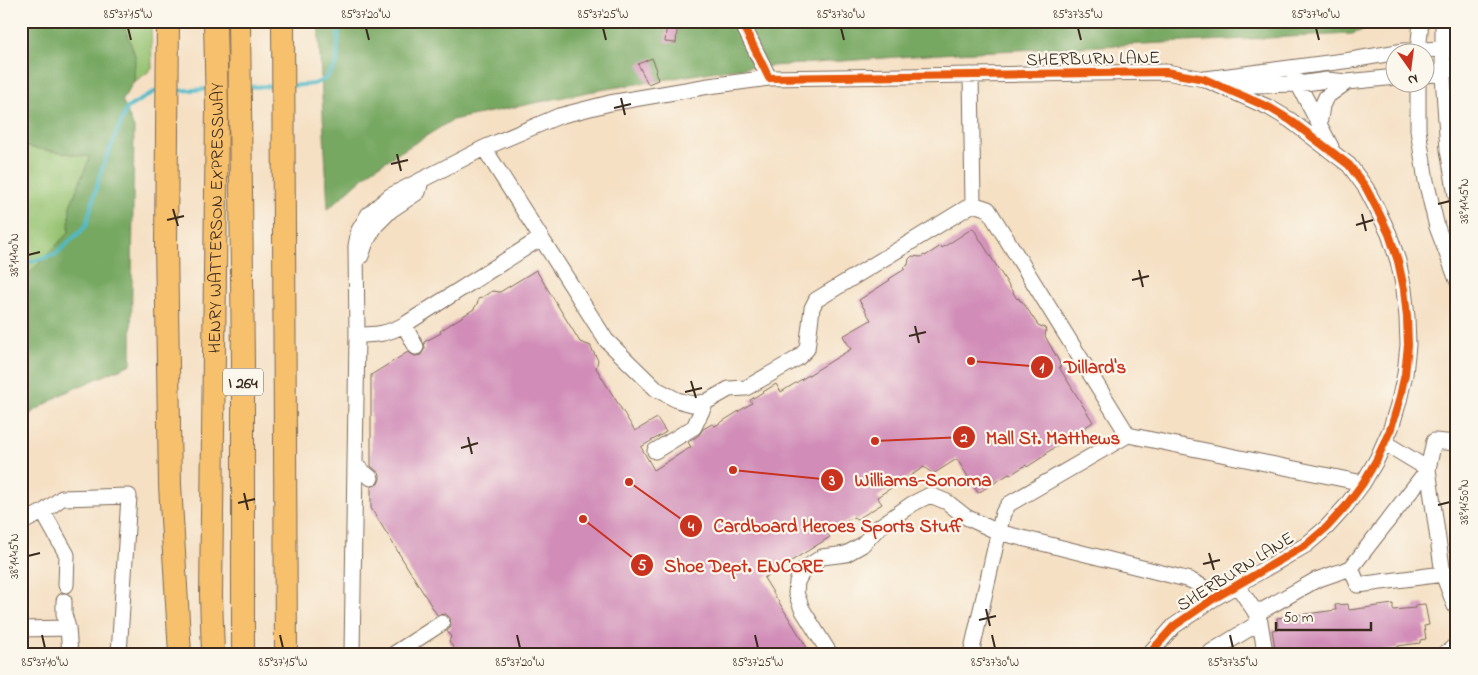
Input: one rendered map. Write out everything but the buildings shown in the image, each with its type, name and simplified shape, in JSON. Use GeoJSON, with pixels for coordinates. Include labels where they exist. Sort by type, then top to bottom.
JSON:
{"type":"FeatureCollection","features":[{"type":"Feature","properties":{"kind":"highway"},"geometry":{"type":"LineString","coordinates":[[159,21],[165,65],[168,114],[166,245],[170,484],[180,654]]}},
{"type":"Feature","properties":{"kind":"highway"},"geometry":{"type":"LineString","coordinates":[[165,65],[168,21]]}},
{"type":"Feature","properties":{"kind":"highway","name":"HENRY WATTERSON EXPRESSWAY"},"geometry":{"type":"LineString","coordinates":[[213,654],[211,596],[217,111],[215,21]]}},
{"type":"Feature","properties":{"kind":"highway","name":"HENRY WATTERSON EXPRESSWAY"},"geometry":{"type":"LineString","coordinates":[[239,21],[243,362],[243,654]]}},
{"type":"Feature","properties":{"kind":"highway"},"geometry":{"type":"LineString","coordinates":[[283,21],[286,654]]}},
{"type":"Feature","properties":{"kind":"street"},"geometry":{"type":"LineString","coordinates":[[741,21],[769,78]]}},
{"type":"Feature","properties":{"kind":"street"},"geometry":{"type":"LineString","coordinates":[[1419,42],[1421,21]]}},
{"type":"Feature","properties":{"kind":"street"},"geometry":{"type":"LineString","coordinates":[[1443,21],[1444,49],[1450,69],[1448,150],[1457,201]]}},
{"type":"Feature","properties":{"kind":"street"},"geometry":{"type":"LineString","coordinates":[[1444,49],[1457,57]]}},
{"type":"Feature","properties":{"kind":"street","name":"SHERBURN LANE"},"geometry":{"type":"LineString","coordinates":[[1436,50],[1444,49]]}},
{"type":"Feature","properties":{"kind":"street","name":"SHERBURN LANE"},"geometry":{"type":"LineString","coordinates":[[1209,82],[1386,54]]}},
{"type":"Feature","properties":{"kind":"street","name":"SHERBURN LANE"},"geometry":{"type":"LineString","coordinates":[[1290,68],[1334,153]]}},
{"type":"Feature","properties":{"kind":"street"},"geometry":{"type":"LineString","coordinates":[[1436,72],[1450,69]]}},
{"type":"Feature","properties":{"kind":"street","name":"SHERBURN LANE"},"geometry":{"type":"LineString","coordinates":[[357,335],[357,266],[366,242],[376,225],[391,210],[418,192],[422,180],[484,148],[559,116],[610,103],[769,78],[1166,72],[1209,82],[1256,85],[1298,84],[1327,80],[1347,82],[1386,78]]}},
{"type":"Feature","properties":{"kind":"street"},"geometry":{"type":"LineString","coordinates":[[972,75],[973,204]]}},
{"type":"Feature","properties":{"kind":"street","name":"SHERBURN LANE"},"geometry":{"type":"LineString","coordinates":[[1149,654],[1174,626],[1212,599],[1306,546],[1327,527],[1363,483],[1377,459],[1391,428],[1405,374],[1408,326],[1404,289],[1398,261],[1389,234],[1366,188],[1349,165],[1298,125],[1277,112],[1209,82]]}},
{"type":"Feature","properties":{"kind":"street"},"geometry":{"type":"LineString","coordinates":[[1319,125],[1322,106],[1326,98],[1347,82]]}},
{"type":"Feature","properties":{"kind":"street"},"geometry":{"type":"LineString","coordinates":[[1418,92],[1418,130],[1426,182],[1436,227],[1457,280]]}},
{"type":"Feature","properties":{"kind":"street"},"geometry":{"type":"LineString","coordinates":[[484,148],[606,340],[656,388],[677,400],[692,404],[706,402],[729,389],[746,388],[798,358],[807,349],[812,308],[816,300],[973,204],[988,209],[1128,435]]}},
{"type":"Feature","properties":{"kind":"street"},"geometry":{"type":"LineString","coordinates":[[352,654],[357,335],[386,333],[404,325],[541,238]]}},
{"type":"Feature","properties":{"kind":"street"},"geometry":{"type":"LineString","coordinates":[[404,325],[416,347]]}},
{"type":"Feature","properties":{"kind":"street"},"geometry":{"type":"LineString","coordinates":[[654,451],[694,427],[706,402]]}},
{"type":"Feature","properties":{"kind":"street"},"geometry":{"type":"LineString","coordinates":[[971,654],[1003,513],[1010,504],[1128,435],[1363,483]]}},
{"type":"Feature","properties":{"kind":"street"},"geometry":{"type":"LineString","coordinates":[[1456,605],[1443,574],[1428,469],[1434,441],[1457,443]]}},
{"type":"Feature","properties":{"kind":"street"},"geometry":{"type":"LineString","coordinates":[[1384,443],[1428,469]]}},
{"type":"Feature","properties":{"kind":"street"},"geometry":{"type":"LineString","coordinates":[[355,465],[371,478]]}},
{"type":"Feature","properties":{"kind":"street"},"geometry":{"type":"LineString","coordinates":[[1211,652],[1262,610],[1316,580],[1351,568],[1428,469]]}},
{"type":"Feature","properties":{"kind":"street"},"geometry":{"type":"LineString","coordinates":[[830,654],[802,609],[796,593],[797,582],[804,569],[822,556],[846,554],[862,544],[879,527],[912,504],[930,495],[947,502],[966,516],[998,532],[1190,580],[1203,587],[1212,599]]}},
{"type":"Feature","properties":{"kind":"street"},"geometry":{"type":"LineString","coordinates":[[21,523],[43,512],[62,498],[129,496],[119,654]]}},
{"type":"Feature","properties":{"kind":"street"},"geometry":{"type":"LineString","coordinates":[[43,512],[67,556],[66,585]]}},
{"type":"Feature","properties":{"kind":"street"},"geometry":{"type":"LineString","coordinates":[[1351,568],[1358,585],[1443,574]]}},
{"type":"Feature","properties":{"kind":"street"},"geometry":{"type":"LineString","coordinates":[[1237,585],[1257,616],[1265,652]]}},
{"type":"Feature","properties":{"kind":"street"},"geometry":{"type":"LineString","coordinates":[[64,601],[70,654]]}},
{"type":"Feature","properties":{"kind":"street"},"geometry":{"type":"LineString","coordinates":[[401,652],[442,623]]}},
{"type":"Feature","properties":{"kind":"street"},"geometry":{"type":"LineString","coordinates":[[21,629],[68,628]]}},
{"type":"Feature","properties":{"kind":"street"},"geometry":{"type":"LineString","coordinates":[[1443,654],[1457,644]]}},
{"type":"Feature","properties":{"kind":"green space"},"geometry":{"type":"Polygon","coordinates":[[[21,21],[122,21],[135,55],[134,82],[122,100],[134,128],[131,364],[64,393],[28,415],[21,415],[21,274],[29,274],[69,232],[70,206],[90,157],[21,146],[21,21]]]}},
{"type":"Feature","properties":{"kind":"green space"},"geometry":{"type":"Polygon","coordinates":[[[122,21],[151,21],[152,69],[134,82],[135,55],[122,21]]]}},
{"type":"Feature","properties":{"kind":"green space"},"geometry":{"type":"Polygon","coordinates":[[[318,21],[1388,21],[1352,34],[955,53],[730,69],[588,92],[452,120],[373,169],[328,209],[318,21]]]}},
{"type":"Feature","properties":{"kind":"green space"},"geometry":{"type":"Polygon","coordinates":[[[21,146],[90,157],[70,206],[69,232],[29,275],[21,274],[21,146]]]}},
{"type":"Feature","properties":{"kind":"waterway"},"geometry":{"type":"LineString","coordinates":[[290,86],[314,84],[325,79],[337,64],[339,21]]}},
{"type":"Feature","properties":{"kind":"waterway"},"geometry":{"type":"LineString","coordinates":[[247,87],[275,86]]}},
{"type":"Feature","properties":{"kind":"waterway"},"geometry":{"type":"LineString","coordinates":[[175,91],[210,89]]}},
{"type":"Feature","properties":{"kind":"waterway"},"geometry":{"type":"LineString","coordinates":[[21,265],[56,254],[86,226],[101,171],[127,108],[154,92],[160,91]]}},
{"type":"Feature","properties":{"kind":"cycle path"},"geometry":{"type":"LineString","coordinates":[[741,21],[769,78],[1166,72],[1204,79],[1270,108],[1290,120],[1349,165],[1366,188],[1389,234],[1398,261],[1407,317],[1408,345],[1405,374],[1391,428],[1377,459],[1363,483],[1346,506],[1327,527],[1306,545],[1213,599],[1174,626],[1149,654]]}},
{"type":"Feature","properties":{"kind":"place","name":"Dillard's"},"geometry":{"type":"Point","coordinates":[971,361]}},
{"type":"Feature","properties":{"kind":"place","name":"Mall St. Matthews"},"geometry":{"type":"Point","coordinates":[875,441]}},
{"type":"Feature","properties":{"kind":"place","name":"Williams-Sonoma"},"geometry":{"type":"Point","coordinates":[733,470]}},
{"type":"Feature","properties":{"kind":"place","name":"Cardboard Heroes Sports Stuff"},"geometry":{"type":"Point","coordinates":[629,482]}},
{"type":"Feature","properties":{"kind":"place","name":"Shoe Dept. ENCORE"},"geometry":{"type":"Point","coordinates":[583,519]}}]}
